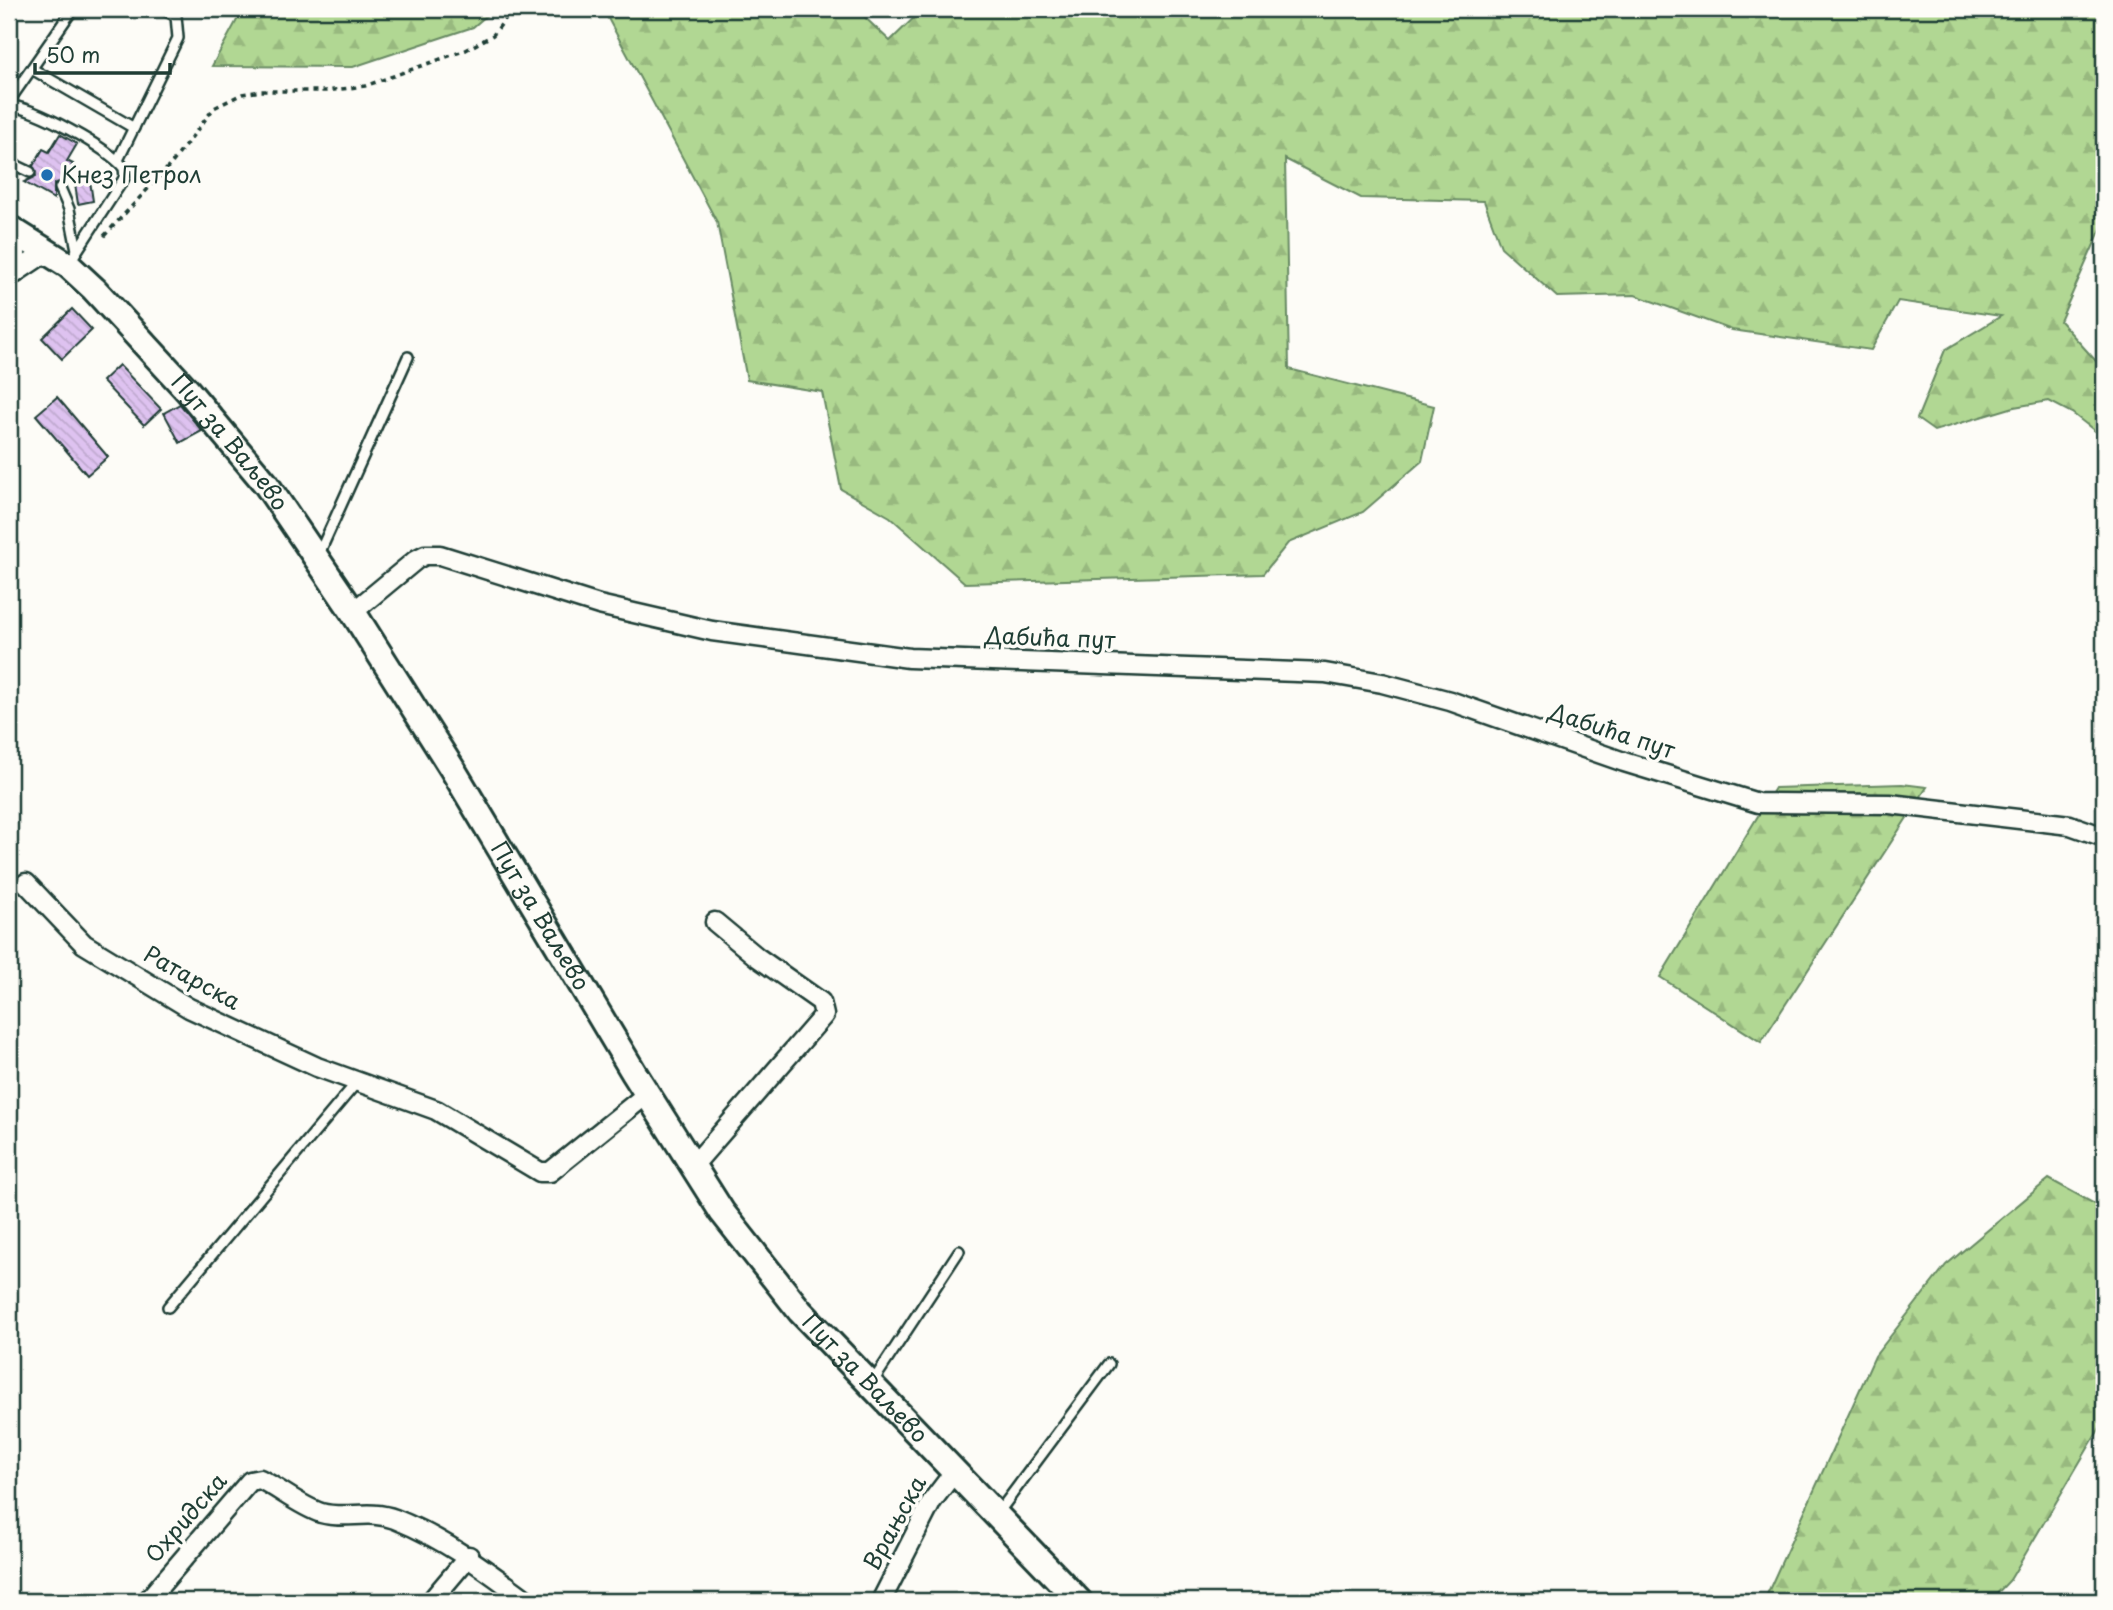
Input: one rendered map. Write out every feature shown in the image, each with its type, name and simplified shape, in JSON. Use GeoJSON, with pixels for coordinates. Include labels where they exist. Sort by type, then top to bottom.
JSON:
{"type":"FeatureCollection","features":[{"type":"Feature","properties":{"kind":"main road","name":"Пут за Ваљево"},"geometry":{"type":"LineString","coordinates":[[9,228],[64,255],[234,444],[353,612],[475,804],[647,1094],[722,1212],[776,1283],[1079,1601]]}},
{"type":"Feature","properties":{"kind":"street"},"geometry":{"type":"LineString","coordinates":[[9,228],[16,245],[12,275],[64,255]]}},
{"type":"Feature","properties":{"kind":"street","name":"Дабића пут"},"geometry":{"type":"LineString","coordinates":[[353,612],[417,559],[432,554],[599,605],[712,631],[908,658],[1325,673],[1382,683],[1450,701],[1624,762],[1758,803],[1890,804],[2070,825],[2104,837]]}},
{"type":"Feature","properties":{"kind":"street","name":"Ратарска"},"geometry":{"type":"LineString","coordinates":[[26,883],[84,944],[189,1008],[317,1067],[436,1110],[528,1167],[550,1172],[647,1094]]}},
{"type":"Feature","properties":{"kind":"street"},"geometry":{"type":"LineString","coordinates":[[692,1167],[824,1015],[821,1002],[757,957],[715,922]]}},
{"type":"Feature","properties":{"kind":"street","name":"Врањска"},"geometry":{"type":"LineString","coordinates":[[881,1601],[932,1501],[955,1471]]}},
{"type":"Feature","properties":{"kind":"street","name":"Охридска"},"geometry":{"type":"LineString","coordinates":[[147,1601],[250,1481],[260,1479],[321,1513],[337,1516],[373,1513],[384,1516],[468,1556],[527,1601]]}},
{"type":"Feature","properties":{"kind":"street"},"geometry":{"type":"LineString","coordinates":[[432,1601],[468,1556]]}},
{"type":"Feature","properties":{"kind":"lane"},"geometry":{"type":"LineString","coordinates":[[64,255],[125,177],[124,168],[118,160],[24,109],[9,104],[73,9]]}},
{"type":"Feature","properties":{"kind":"lane"},"geometry":{"type":"LineString","coordinates":[[118,160],[178,38],[176,16],[163,9]]}},
{"type":"Feature","properties":{"kind":"lane"},"geometry":{"type":"LineString","coordinates":[[32,69],[134,128]]}},
{"type":"Feature","properties":{"kind":"lane"},"geometry":{"type":"LineString","coordinates":[[9,162],[30,172]]}},
{"type":"Feature","properties":{"kind":"lane"},"geometry":{"type":"LineString","coordinates":[[60,188],[69,209],[64,255]]}},
{"type":"Feature","properties":{"kind":"lane"},"geometry":{"type":"LineString","coordinates":[[317,558],[408,356]]}},
{"type":"Feature","properties":{"kind":"lane"},"geometry":{"type":"LineString","coordinates":[[168,1307],[357,1082]]}},
{"type":"Feature","properties":{"kind":"lane"},"geometry":{"type":"LineString","coordinates":[[871,1384],[959,1251]]}},
{"type":"Feature","properties":{"kind":"lane"},"geometry":{"type":"LineString","coordinates":[[996,1515],[1109,1364]]}},
{"type":"Feature","properties":{"kind":"path"},"geometry":{"type":"LineString","coordinates":[[100,241],[172,163],[214,108],[223,102],[242,94],[326,92],[365,86],[466,50],[493,35],[513,9]]}},
{"type":"Feature","properties":{"kind":"green space"},"geometry":{"type":"Polygon","coordinates":[[[243,9],[494,9],[473,27],[353,67],[212,66],[243,9]]]}},
{"type":"Feature","properties":{"kind":"green space"},"geometry":{"type":"Polygon","coordinates":[[[603,9],[856,9],[890,41],[923,9],[2104,9],[2104,222],[2060,321],[2104,370],[2104,446],[2100,435],[2072,413],[2049,401],[2014,407],[1934,431],[1917,419],[1945,350],[2001,316],[1898,301],[1871,350],[1732,330],[1635,295],[1557,297],[1501,247],[1484,201],[1361,198],[1285,159],[1289,369],[1434,406],[1422,461],[1363,512],[1288,543],[1263,574],[965,583],[890,517],[841,489],[822,392],[747,380],[717,222],[603,9]]]}},
{"type":"Feature","properties":{"kind":"green space"},"geometry":{"type":"Polygon","coordinates":[[[1902,784],[1927,787],[1761,1042],[1660,977],[1775,788],[1902,784]]]}},
{"type":"Feature","properties":{"kind":"green space"},"geometry":{"type":"Polygon","coordinates":[[[2049,1179],[2104,1209],[2104,1421],[2010,1580],[1990,1601],[1764,1601],[1875,1356],[1946,1265],[2049,1179]]]}},
{"type":"Feature","properties":{"kind":"building"},"geometry":{"type":"Polygon","coordinates":[[[60,134],[77,144],[67,161],[73,164],[63,182],[54,184],[54,199],[24,182],[36,176],[33,166],[43,149],[49,152],[60,134]]]}},
{"type":"Feature","properties":{"kind":"building"},"geometry":{"type":"Polygon","coordinates":[[[90,181],[93,201],[78,204],[75,184],[90,181]]]}},
{"type":"Feature","properties":{"kind":"building"},"geometry":{"type":"Polygon","coordinates":[[[72,309],[92,330],[62,359],[42,338],[72,309]]]}},
{"type":"Feature","properties":{"kind":"building"},"geometry":{"type":"Polygon","coordinates":[[[119,365],[161,409],[144,425],[102,381],[119,365]]]}},
{"type":"Feature","properties":{"kind":"building"},"geometry":{"type":"Polygon","coordinates":[[[57,397],[108,457],[87,475],[36,415],[57,397]]]}},
{"type":"Feature","properties":{"kind":"building"},"geometry":{"type":"Polygon","coordinates":[[[180,404],[202,431],[180,443],[164,413],[180,404]]]}},
{"type":"Feature","properties":{"kind":"place","name":"Кнез Петрол"},"geometry":{"type":"Point","coordinates":[47,175]}}]}
